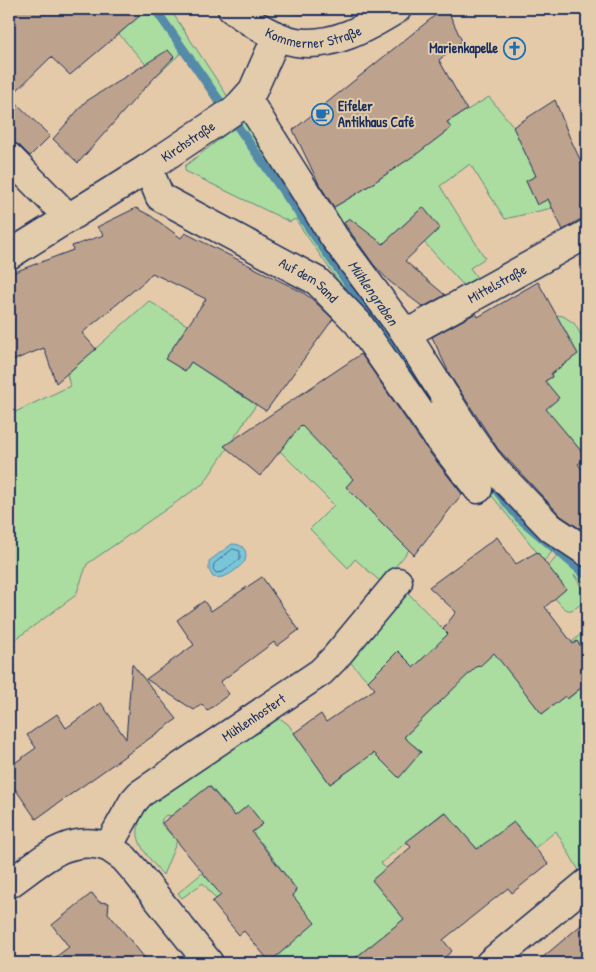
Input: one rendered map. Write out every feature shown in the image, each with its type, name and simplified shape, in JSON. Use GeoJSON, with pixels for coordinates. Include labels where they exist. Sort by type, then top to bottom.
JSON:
{"type":"FeatureCollection","features":[{"type":"Feature","properties":{"kind":"street","name":"Kommerner Straße"},"geometry":{"type":"LineString","coordinates":[[232,9],[277,36],[295,42],[323,42],[356,32],[397,9]]}},
{"type":"Feature","properties":{"kind":"street","name":"Kirchstraße"},"geometry":{"type":"LineString","coordinates":[[9,255],[148,168],[236,108],[254,90],[277,36]]}},
{"type":"Feature","properties":{"kind":"street","name":"Auf dem Sand"},"geometry":{"type":"LineString","coordinates":[[236,108],[406,334],[441,417],[478,489]]}},
{"type":"Feature","properties":{"kind":"street"},"geometry":{"type":"LineString","coordinates":[[9,157],[69,218]]}},
{"type":"Feature","properties":{"kind":"street","name":"Auf dem Sand"},"geometry":{"type":"LineString","coordinates":[[148,168],[160,197],[317,281],[358,323],[441,417],[468,433],[497,472],[551,528],[587,552]]}},
{"type":"Feature","properties":{"kind":"street","name":"Mittelstraße"},"geometry":{"type":"LineString","coordinates":[[406,334],[587,234]]}},
{"type":"Feature","properties":{"kind":"street","name":"Mühlenhostert"},"geometry":{"type":"LineString","coordinates":[[108,847],[133,802],[140,794],[327,666],[398,582]]}},
{"type":"Feature","properties":{"kind":"street"},"geometry":{"type":"LineString","coordinates":[[9,884],[59,849],[70,844],[88,842],[108,847],[124,858],[209,963]]}},
{"type":"Feature","properties":{"kind":"street"},"geometry":{"type":"LineString","coordinates":[[490,963],[587,883]]}},
{"type":"Feature","properties":{"kind":"green space"},"geometry":{"type":"Polygon","coordinates":[[[142,9],[170,9],[228,97],[216,104],[181,53],[156,76],[119,34],[144,11],[142,9]]]}},
{"type":"Feature","properties":{"kind":"green space"},"geometry":{"type":"Polygon","coordinates":[[[298,9],[342,9],[323,14],[295,14],[298,9]]]}},
{"type":"Feature","properties":{"kind":"green space"},"geometry":{"type":"Polygon","coordinates":[[[489,97],[514,127],[537,176],[526,181],[537,204],[548,199],[552,208],[505,219],[470,164],[440,186],[485,258],[470,268],[478,279],[465,287],[424,242],[423,207],[368,258],[351,240],[331,209],[407,160],[451,128],[447,122],[489,97]]]}},
{"type":"Feature","properties":{"kind":"green space"},"geometry":{"type":"Polygon","coordinates":[[[244,120],[394,337],[383,345],[295,219],[290,222],[185,171],[185,166],[244,120]]]}},
{"type":"Feature","properties":{"kind":"green space"},"geometry":{"type":"Polygon","coordinates":[[[149,301],[187,325],[166,359],[185,371],[191,362],[256,405],[204,483],[87,564],[76,595],[9,644],[9,415],[70,386],[67,374],[149,301]]]}},
{"type":"Feature","properties":{"kind":"green space"},"geometry":{"type":"Polygon","coordinates":[[[557,315],[563,316],[574,323],[587,345],[587,458],[531,393],[552,376],[535,346],[545,321],[557,315]]]}},
{"type":"Feature","properties":{"kind":"green space"},"geometry":{"type":"Polygon","coordinates":[[[399,344],[438,401],[433,419],[387,352],[399,344]]]}},
{"type":"Feature","properties":{"kind":"green space"},"geometry":{"type":"Polygon","coordinates":[[[310,413],[362,468],[347,488],[409,550],[382,583],[355,559],[348,568],[310,529],[334,505],[280,451],[310,413]]]}},
{"type":"Feature","properties":{"kind":"green space"},"geometry":{"type":"Polygon","coordinates":[[[496,478],[559,544],[544,561],[485,487],[496,478]]]}},
{"type":"Feature","properties":{"kind":"green space"},"geometry":{"type":"Polygon","coordinates":[[[564,548],[587,563],[587,584],[574,575],[587,599],[570,610],[564,608],[555,598],[566,589],[548,567],[564,548]]]}},
{"type":"Feature","properties":{"kind":"green space"},"geometry":{"type":"Polygon","coordinates":[[[407,592],[479,666],[495,652],[542,714],[565,696],[568,699],[587,683],[587,869],[581,874],[556,831],[535,848],[514,822],[479,851],[444,812],[381,863],[417,908],[408,916],[349,963],[267,963],[292,943],[275,921],[288,911],[296,889],[261,842],[237,862],[246,874],[216,899],[203,883],[182,898],[178,893],[262,824],[235,816],[210,786],[173,816],[166,815],[162,819],[161,824],[177,841],[163,875],[142,847],[138,830],[140,821],[154,800],[278,717],[288,724],[330,784],[357,765],[366,745],[398,776],[403,773],[421,751],[413,745],[395,766],[393,748],[454,688],[424,657],[414,667],[398,651],[368,681],[350,662],[407,592]]]}},
{"type":"Feature","properties":{"kind":"green space"},"geometry":{"type":"Polygon","coordinates":[[[587,629],[587,662],[582,656],[586,653],[577,641],[573,644],[572,642],[587,629]]]}},
{"type":"Feature","properties":{"kind":"water"},"geometry":{"type":"Polygon","coordinates":[[[232,544],[244,548],[246,554],[245,561],[235,571],[226,576],[213,577],[209,570],[209,561],[232,544]]]}},
{"type":"Feature","properties":{"kind":"building"},"geometry":{"type":"Polygon","coordinates":[[[9,9],[148,9],[70,75],[51,57],[10,97],[50,136],[30,156],[14,142],[9,142],[9,9]]]}},
{"type":"Feature","properties":{"kind":"building"},"geometry":{"type":"Polygon","coordinates":[[[443,9],[447,9],[462,41],[439,60],[467,110],[447,122],[451,128],[418,153],[334,207],[319,184],[293,130],[443,9]]]}},
{"type":"Feature","properties":{"kind":"building"},"geometry":{"type":"Polygon","coordinates":[[[168,50],[174,57],[78,163],[53,139],[85,102],[168,50]]]}},
{"type":"Feature","properties":{"kind":"building"},"geometry":{"type":"Polygon","coordinates":[[[555,100],[587,174],[587,218],[579,220],[563,230],[548,199],[537,205],[526,181],[536,176],[513,127],[555,100]]]}},
{"type":"Feature","properties":{"kind":"building"},"geometry":{"type":"Polygon","coordinates":[[[423,207],[440,228],[405,261],[445,295],[423,307],[389,281],[374,265],[344,223],[349,218],[383,244],[423,207]]]}},
{"type":"Feature","properties":{"kind":"building"},"geometry":{"type":"Polygon","coordinates":[[[136,208],[151,216],[181,238],[185,233],[302,292],[333,319],[266,411],[191,362],[185,371],[165,359],[206,299],[152,273],[145,281],[82,333],[96,349],[56,383],[44,348],[9,362],[9,274],[73,250],[72,246],[104,235],[97,227],[136,208]]]}},
{"type":"Feature","properties":{"kind":"building"},"geometry":{"type":"Polygon","coordinates":[[[538,282],[578,354],[551,374],[552,377],[545,381],[559,398],[546,409],[587,458],[578,464],[587,477],[587,522],[579,528],[561,516],[498,449],[451,377],[432,337],[476,313],[478,317],[538,282]]]}},
{"type":"Feature","properties":{"kind":"building"},"geometry":{"type":"Polygon","coordinates":[[[361,354],[423,444],[462,494],[414,555],[346,487],[353,479],[301,425],[260,476],[224,446],[361,354]]]}},
{"type":"Feature","properties":{"kind":"building"},"geometry":{"type":"Polygon","coordinates":[[[497,537],[516,564],[537,552],[566,589],[545,607],[573,644],[577,641],[587,655],[587,683],[567,699],[565,696],[542,714],[494,653],[480,666],[478,665],[404,737],[421,752],[399,778],[374,753],[330,784],[294,733],[321,714],[326,722],[375,689],[368,681],[398,651],[414,667],[448,634],[443,629],[456,612],[429,587],[497,537]]]}},
{"type":"Feature","properties":{"kind":"building"},"geometry":{"type":"Polygon","coordinates":[[[262,577],[299,630],[277,646],[274,642],[220,682],[229,694],[207,711],[202,704],[194,710],[146,679],[194,645],[177,620],[204,601],[211,611],[262,577]]]}},
{"type":"Feature","properties":{"kind":"building"},"geometry":{"type":"Polygon","coordinates":[[[132,664],[177,719],[36,819],[9,780],[9,767],[36,748],[27,735],[57,714],[66,728],[101,703],[126,739],[132,664]]]}},
{"type":"Feature","properties":{"kind":"building"},"geometry":{"type":"Polygon","coordinates":[[[209,786],[235,816],[248,805],[263,824],[252,832],[296,889],[293,896],[315,923],[270,962],[244,931],[239,935],[212,902],[221,895],[162,823],[209,786]]]}},
{"type":"Feature","properties":{"kind":"building"},"geometry":{"type":"Polygon","coordinates":[[[445,812],[477,849],[514,822],[548,864],[512,893],[508,888],[443,940],[452,951],[438,963],[349,963],[404,919],[372,880],[411,847],[406,842],[445,812]]]}},
{"type":"Feature","properties":{"kind":"building"},"geometry":{"type":"Polygon","coordinates":[[[92,893],[99,902],[109,903],[108,913],[149,963],[48,963],[69,947],[52,925],[92,893]]]}},
{"type":"Feature","properties":{"kind":"building"},"geometry":{"type":"Polygon","coordinates":[[[587,920],[587,963],[536,963],[587,920]]]}},
{"type":"Feature","properties":{"kind":"waterway","name":"Mühlengraben"},"geometry":{"type":"LineString","coordinates":[[155,9],[437,410]]}},
{"type":"Feature","properties":{"kind":"waterway","name":"Mühlengraben"},"geometry":{"type":"LineString","coordinates":[[492,485],[518,517],[587,576]]}},
{"type":"Feature","properties":{"kind":"place","name":"Marienkapelle"},"geometry":{"type":"Point","coordinates":[514,48]}},
{"type":"Feature","properties":{"kind":"place","name":"Eifeler Antikhaus Café"},"geometry":{"type":"Point","coordinates":[322,114]}}]}
